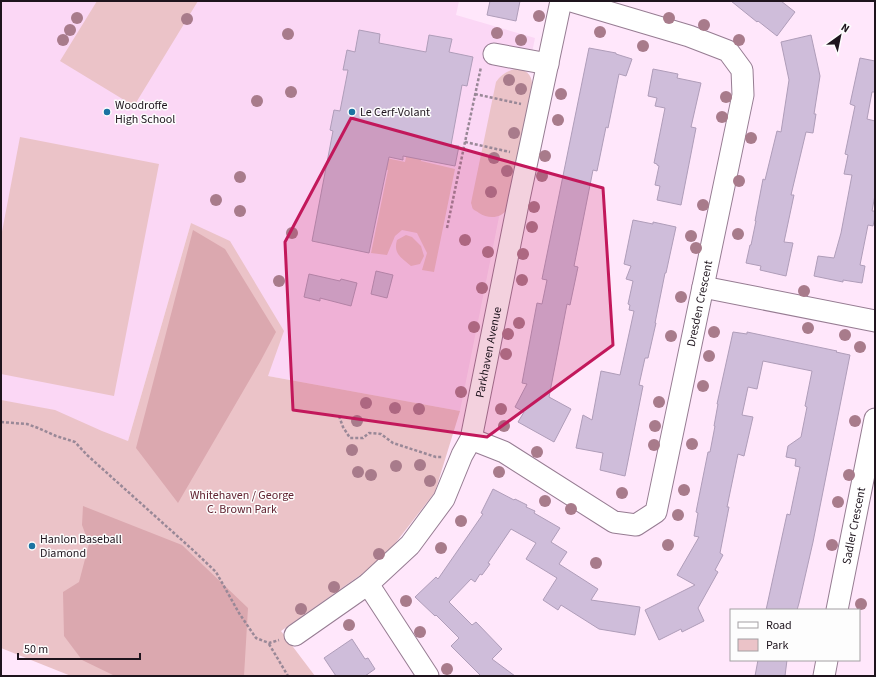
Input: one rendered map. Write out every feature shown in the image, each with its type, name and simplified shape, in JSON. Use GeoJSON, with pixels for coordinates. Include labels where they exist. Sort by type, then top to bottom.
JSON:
{"type":"FeatureCollection","features":[{"type":"Feature","properties":{"kind":"street","name":"Parkhaven Avenue"},"geometry":{"type":"LineString","coordinates":[[295,635],[368,584],[410,544],[444,499],[466,447],[561,1]]}},
{"type":"Feature","properties":{"kind":"street","name":"Dresden Crescent"},"geometry":{"type":"LineString","coordinates":[[466,447],[504,452],[614,522],[636,525],[656,512],[743,95],[742,70],[728,51],[689,36],[571,1]]}},
{"type":"Feature","properties":{"kind":"street"},"geometry":{"type":"LineString","coordinates":[[488,59],[548,64]]}},
{"type":"Feature","properties":{"kind":"street"},"geometry":{"type":"LineString","coordinates":[[703,287],[875,321]]}},
{"type":"Feature","properties":{"kind":"street","name":"Sadler Crescent"},"geometry":{"type":"LineString","coordinates":[[837,609],[875,419]]}},
{"type":"Feature","properties":{"kind":"street"},"geometry":{"type":"LineString","coordinates":[[368,584],[428,676]]}},
{"type":"Feature","properties":{"kind":"street"},"geometry":{"type":"LineString","coordinates":[[824,676],[828,661]]}},
{"type":"Feature","properties":{"kind":"path"},"geometry":{"type":"LineString","coordinates":[[447,228],[475,94],[488,59]]}},
{"type":"Feature","properties":{"kind":"path"},"geometry":{"type":"LineString","coordinates":[[475,94],[539,107]]}},
{"type":"Feature","properties":{"kind":"path"},"geometry":{"type":"LineString","coordinates":[[465,142],[528,156]]}},
{"type":"Feature","properties":{"kind":"path"},"geometry":{"type":"LineString","coordinates":[[339,416],[343,427],[350,438],[363,438],[369,433],[381,434],[394,443],[436,457],[466,447]]}},
{"type":"Feature","properties":{"kind":"path"},"geometry":{"type":"LineString","coordinates":[[1,422],[27,424],[75,442],[87,455],[194,550],[216,572],[239,613],[256,638],[269,644],[288,676]]}},
{"type":"Feature","properties":{"kind":"path"},"geometry":{"type":"LineString","coordinates":[[269,644],[295,635]]}},
{"type":"Feature","properties":{"kind":"highlighted area"},"geometry":{"type":"Polygon","coordinates":[[[351,118],[603,188],[613,345],[487,437],[293,410],[285,242],[351,118]]]}},
{"type":"Feature","properties":{"kind":"shaded area"},"geometry":{"type":"Polygon","coordinates":[[[1,1],[459,1],[456,15],[535,38],[460,411],[268,376],[191,223],[128,441],[1,402],[1,1]]]}},
{"type":"Feature","properties":{"kind":"shaded area"},"geometry":{"type":"Polygon","coordinates":[[[193,230],[225,249],[276,332],[178,503],[136,448],[193,230]]]}},
{"type":"Feature","properties":{"kind":"shaded area"},"geometry":{"type":"Polygon","coordinates":[[[83,506],[182,545],[248,608],[244,676],[115,676],[82,660],[64,636],[63,592],[79,582],[89,544],[82,525],[83,506]]]}},
{"type":"Feature","properties":{"kind":"green space"},"geometry":{"type":"Polygon","coordinates":[[[97,1],[198,1],[134,106],[60,61],[97,1]]]}},
{"type":"Feature","properties":{"kind":"green space"},"geometry":{"type":"Polygon","coordinates":[[[515,69],[525,71],[531,77],[532,84],[507,209],[501,215],[490,217],[473,209],[471,203],[496,82],[504,74],[515,69]]]}},
{"type":"Feature","properties":{"kind":"green space"},"geometry":{"type":"Polygon","coordinates":[[[20,137],[159,164],[114,396],[1,374],[1,237],[20,137]]]}},
{"type":"Feature","properties":{"kind":"green space"},"geometry":{"type":"Polygon","coordinates":[[[407,152],[422,156],[421,161],[455,169],[434,272],[422,270],[427,253],[417,233],[402,230],[395,236],[387,255],[371,253],[388,170],[375,167],[377,156],[405,162],[407,152]]]}},
{"type":"Feature","properties":{"kind":"green space","name":"Whitehaven / George C. Brown Park"},"geometry":{"type":"Polygon","coordinates":[[[191,223],[230,241],[284,331],[268,376],[460,411],[435,492],[383,559],[281,631],[315,676],[71,676],[1,648],[1,400],[55,410],[128,441],[191,223]]]}},
{"type":"Feature","properties":{"kind":"green space"},"geometry":{"type":"Polygon","coordinates":[[[406,235],[412,237],[421,246],[424,256],[420,264],[411,266],[401,258],[397,252],[397,240],[406,235]]]}},
{"type":"Feature","properties":{"kind":"building"},"geometry":{"type":"Polygon","coordinates":[[[490,1],[520,1],[516,21],[487,15],[490,1]]]}},
{"type":"Feature","properties":{"kind":"building"},"geometry":{"type":"Polygon","coordinates":[[[731,1],[781,1],[795,12],[777,36],[731,1]]]}},
{"type":"Feature","properties":{"kind":"building"},"geometry":{"type":"Polygon","coordinates":[[[359,30],[380,34],[379,43],[426,52],[429,35],[452,39],[449,52],[473,57],[467,86],[462,85],[451,145],[459,146],[455,166],[403,156],[403,160],[389,157],[369,253],[312,241],[333,131],[330,130],[334,110],[340,111],[348,70],[343,70],[347,50],[355,52],[359,30]]]}},
{"type":"Feature","properties":{"kind":"building"},"geometry":{"type":"Polygon","coordinates":[[[811,35],[820,76],[814,114],[816,114],[813,133],[806,132],[791,195],[794,195],[784,242],[793,243],[786,276],[760,270],[761,266],[746,263],[756,221],[763,179],[765,180],[777,131],[781,132],[789,80],[781,42],[811,35]]]}},
{"type":"Feature","properties":{"kind":"building"},"geometry":{"type":"Polygon","coordinates":[[[589,48],[616,53],[632,59],[626,76],[619,74],[608,128],[606,127],[597,171],[593,170],[574,266],[578,267],[570,305],[567,304],[549,397],[571,409],[554,442],[518,422],[524,412],[515,407],[527,384],[522,383],[537,303],[542,304],[547,280],[542,279],[589,48]]]}},
{"type":"Feature","properties":{"kind":"building"},"geometry":{"type":"Polygon","coordinates":[[[860,58],[875,61],[875,92],[872,92],[867,119],[875,121],[875,195],[872,211],[875,211],[875,217],[873,226],[868,225],[860,265],[865,266],[862,283],[843,280],[843,282],[814,276],[818,256],[834,258],[841,233],[852,175],[844,174],[848,155],[845,154],[855,106],[850,104],[860,58]]]}},
{"type":"Feature","properties":{"kind":"building"},"geometry":{"type":"Polygon","coordinates":[[[653,69],[678,74],[677,78],[701,83],[691,127],[696,128],[681,205],[657,200],[660,186],[655,185],[659,166],[654,163],[665,108],[655,106],[657,98],[648,96],[653,69]]]}},
{"type":"Feature","properties":{"kind":"building"},"geometry":{"type":"Polygon","coordinates":[[[633,220],[653,224],[653,222],[676,227],[648,358],[645,358],[639,385],[643,386],[625,476],[600,470],[603,453],[576,448],[583,415],[592,420],[601,371],[620,375],[634,311],[629,310],[630,305],[628,304],[633,281],[626,279],[631,266],[624,264],[633,220]]]}},
{"type":"Feature","properties":{"kind":"building"},"geometry":{"type":"Polygon","coordinates":[[[376,271],[393,275],[387,298],[371,294],[376,271]]]}},
{"type":"Feature","properties":{"kind":"building"},"geometry":{"type":"Polygon","coordinates":[[[309,274],[357,283],[351,306],[320,298],[320,301],[304,297],[309,274]]]}},
{"type":"Feature","properties":{"kind":"building"},"geometry":{"type":"Polygon","coordinates":[[[733,332],[747,334],[747,332],[850,355],[813,542],[797,609],[766,609],[787,514],[790,515],[800,467],[795,466],[796,459],[786,457],[788,446],[801,437],[812,371],[763,361],[757,389],[748,387],[742,415],[753,417],[744,456],[738,454],[727,507],[729,507],[720,553],[723,555],[715,570],[718,572],[698,608],[704,621],[682,632],[681,629],[659,640],[645,610],[695,585],[677,575],[699,537],[694,536],[698,513],[696,512],[708,452],[710,452],[717,404],[733,332]]]}},
{"type":"Feature","properties":{"kind":"building"},"geometry":{"type":"Polygon","coordinates":[[[493,489],[527,505],[526,507],[535,511],[534,513],[560,528],[551,542],[567,552],[559,564],[598,589],[591,600],[640,607],[635,635],[599,629],[561,605],[558,610],[543,600],[557,578],[526,559],[536,543],[511,529],[488,563],[490,564],[482,575],[480,574],[475,582],[471,579],[449,602],[472,625],[476,622],[502,649],[492,659],[515,676],[481,676],[451,646],[459,638],[415,597],[436,577],[438,579],[483,514],[481,513],[493,489]]]}},
{"type":"Feature","properties":{"kind":"building"},"geometry":{"type":"Polygon","coordinates":[[[352,639],[365,659],[368,658],[375,669],[365,676],[336,676],[324,658],[352,639]]]}},
{"type":"Feature","properties":{"kind":"building"},"geometry":{"type":"Polygon","coordinates":[[[758,661],[787,661],[785,676],[755,676],[758,661]]]}},
{"type":"Feature","properties":{"kind":"place","name":"Woodroffe High School"},"geometry":{"type":"Point","coordinates":[107,112]}},
{"type":"Feature","properties":{"kind":"place","name":"Le Cerf-Volant"},"geometry":{"type":"Point","coordinates":[352,112]}},
{"type":"Feature","properties":{"kind":"place","name":"Hanlon Baseball Diamond"},"geometry":{"type":"Point","coordinates":[32,546]}}]}
